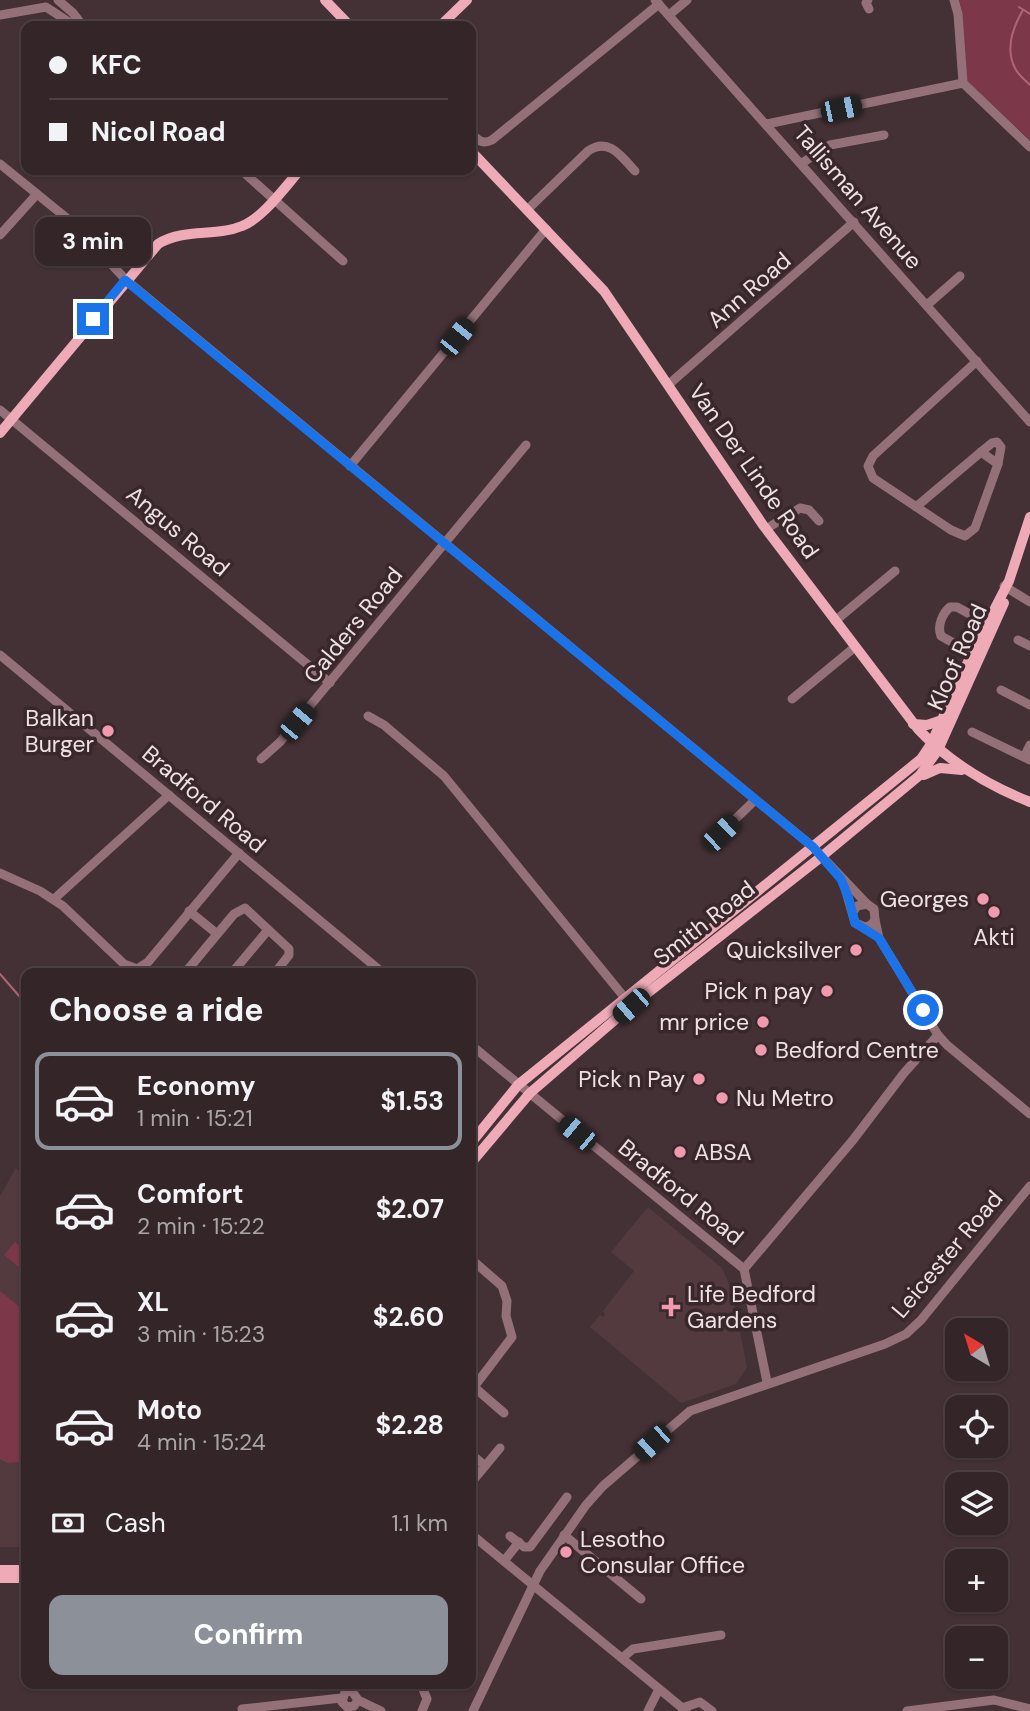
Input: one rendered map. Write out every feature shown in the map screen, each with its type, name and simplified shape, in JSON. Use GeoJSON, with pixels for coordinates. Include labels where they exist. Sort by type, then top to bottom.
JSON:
{"type":"FeatureCollection","features":[{"type":"Feature","properties":{"kind":"main road"},"geometry":{"type":"LineString","coordinates":[[326,0],[345,21]]}},
{"type":"Feature","properties":{"kind":"main road"},"geometry":{"type":"LineString","coordinates":[[445,21],[467,0]]}},
{"type":"Feature","properties":{"kind":"main road","name":"Van Der Linde Road"},"geometry":{"type":"LineString","coordinates":[[476,157],[604,291],[766,529],[915,727],[961,767],[1030,808]]}},
{"type":"Feature","properties":{"kind":"main road"},"geometry":{"type":"LineString","coordinates":[[0,433],[125,280],[163,240],[241,227],[254,219],[296,175]]}},
{"type":"Feature","properties":{"kind":"main road","name":"Kloof Road"},"geometry":{"type":"LineString","coordinates":[[935,747],[1008,586],[1030,517]]}},
{"type":"Feature","properties":{"kind":"main road"},"geometry":{"type":"LineString","coordinates":[[909,770],[920,749],[915,727],[944,725],[951,752],[961,767],[934,769],[909,785]]}},
{"type":"Feature","properties":{"kind":"main road","name":"Smith Road"},"geometry":{"type":"LineString","coordinates":[[476,1157],[530,1093],[627,1002],[935,747]]}},
{"type":"Feature","properties":{"kind":"main road","name":"Smith Road"},"geometry":{"type":"LineString","coordinates":[[476,1137],[518,1085],[821,856],[909,785],[927,767],[935,747]]}},
{"type":"Feature","properties":{"kind":"main road","name":"Van Der Linde Road"},"geometry":{"type":"LineString","coordinates":[[1015,798],[1030,802]]}},
{"type":"Feature","properties":{"kind":"main road"},"geometry":{"type":"LineString","coordinates":[[0,1570],[21,1570]]}},
{"type":"Feature","properties":{"kind":"main road"},"geometry":{"type":"LineString","coordinates":[[0,1578],[21,1578]]}},
{"type":"Feature","properties":{"kind":"street"},"geometry":{"type":"LineString","coordinates":[[58,0],[79,21]]}},
{"type":"Feature","properties":{"kind":"street"},"geometry":{"type":"LineString","coordinates":[[669,15],[687,0]]}},
{"type":"Feature","properties":{"kind":"street"},"geometry":{"type":"LineString","coordinates":[[954,0],[958,14],[963,83],[1030,147]]}},
{"type":"Feature","properties":{"kind":"street"},"geometry":{"type":"LineString","coordinates":[[476,138],[485,143],[492,140],[657,2]]}},
{"type":"Feature","properties":{"kind":"street","name":"Tallisman Avenue"},"geometry":{"type":"LineString","coordinates":[[657,2],[1030,422]]}},
{"type":"Feature","properties":{"kind":"street"},"geometry":{"type":"LineString","coordinates":[[0,15],[46,7],[67,21]]}},
{"type":"Feature","properties":{"kind":"street"},"geometry":{"type":"LineString","coordinates":[[767,124],[963,83]]}},
{"type":"Feature","properties":{"kind":"street"},"geometry":{"type":"LineString","coordinates":[[802,163],[830,145],[884,135]]}},
{"type":"Feature","properties":{"kind":"street"},"geometry":{"type":"LineString","coordinates":[[528,209],[588,151],[598,145],[612,148],[635,171]]}},
{"type":"Feature","properties":{"kind":"street"},"geometry":{"type":"LineString","coordinates":[[0,164],[86,236],[125,280],[813,847],[841,879],[874,909],[879,938]]}},
{"type":"Feature","properties":{"kind":"street"},"geometry":{"type":"LineString","coordinates":[[247,175],[344,261]]}},
{"type":"Feature","properties":{"kind":"street"},"geometry":{"type":"LineString","coordinates":[[0,236],[37,194]]}},
{"type":"Feature","properties":{"kind":"street","name":"Ann Road"},"geometry":{"type":"LineString","coordinates":[[668,385],[855,222]]}},
{"type":"Feature","properties":{"kind":"street"},"geometry":{"type":"LineString","coordinates":[[350,466],[546,229]]}},
{"type":"Feature","properties":{"kind":"street"},"geometry":{"type":"LineString","coordinates":[[927,305],[960,276]]}},
{"type":"Feature","properties":{"kind":"street"},"geometry":{"type":"LineString","coordinates":[[916,507],[992,443],[998,442],[1001,447],[998,464],[975,528],[965,536],[956,533],[916,507],[873,478],[868,470],[869,460],[977,361]]}},
{"type":"Feature","properties":{"kind":"street","name":"Angus Road"},"geometry":{"type":"LineString","coordinates":[[0,410],[330,683]]}},
{"type":"Feature","properties":{"kind":"street","name":"Calders Road"},"geometry":{"type":"LineString","coordinates":[[261,759],[281,742],[526,445]]}},
{"type":"Feature","properties":{"kind":"street"},"geometry":{"type":"LineString","coordinates":[[981,452],[998,464]]}},
{"type":"Feature","properties":{"kind":"street"},"geometry":{"type":"LineString","coordinates":[[766,529],[800,508],[809,510],[819,521]]}},
{"type":"Feature","properties":{"kind":"street"},"geometry":{"type":"LineString","coordinates":[[835,621],[895,571]]}},
{"type":"Feature","properties":{"kind":"street"},"geometry":{"type":"LineString","coordinates":[[1008,586],[1030,602]]}},
{"type":"Feature","properties":{"kind":"street"},"geometry":{"type":"LineString","coordinates":[[976,655],[942,636],[940,625],[945,612],[950,607],[957,607],[990,625]]}},
{"type":"Feature","properties":{"kind":"street"},"geometry":{"type":"LineString","coordinates":[[1018,640],[1030,646]]}},
{"type":"Feature","properties":{"kind":"street"},"geometry":{"type":"LineString","coordinates":[[792,699],[855,647]]}},
{"type":"Feature","properties":{"kind":"street","name":"Bradford Road"},"geometry":{"type":"LineString","coordinates":[[0,655],[377,968]]}},
{"type":"Feature","properties":{"kind":"street"},"geometry":{"type":"LineString","coordinates":[[1001,690],[1030,705]]}},
{"type":"Feature","properties":{"kind":"street"},"geometry":{"type":"LineString","coordinates":[[368,716],[384,724],[444,776],[627,1002]]}},
{"type":"Feature","properties":{"kind":"street"},"geometry":{"type":"LineString","coordinates":[[972,732],[1027,758],[1030,745]]}},
{"type":"Feature","properties":{"kind":"street"},"geometry":{"type":"LineString","coordinates":[[54,899],[169,795]]}},
{"type":"Feature","properties":{"kind":"street"},"geometry":{"type":"LineString","coordinates":[[721,833],[755,800]]}},
{"type":"Feature","properties":{"kind":"street"},"geometry":{"type":"LineString","coordinates":[[138,968],[148,962],[239,853]]}},
{"type":"Feature","properties":{"kind":"street"},"geometry":{"type":"LineString","coordinates":[[0,873],[54,899],[124,964],[132,968]]}},
{"type":"Feature","properties":{"kind":"street"},"geometry":{"type":"LineString","coordinates":[[841,879],[855,923],[879,938],[938,1035],[1030,1115]]}},
{"type":"Feature","properties":{"kind":"street"},"geometry":{"type":"LineString","coordinates":[[853,912],[860,904],[867,904]]}},
{"type":"Feature","properties":{"kind":"street"},"geometry":{"type":"LineString","coordinates":[[189,968],[216,933],[238,910],[245,908],[290,952],[279,968]]}},
{"type":"Feature","properties":{"kind":"street"},"geometry":{"type":"LineString","coordinates":[[189,911],[216,933]]}},
{"type":"Feature","properties":{"kind":"street"},"geometry":{"type":"LineString","coordinates":[[865,927],[876,920]]}},
{"type":"Feature","properties":{"kind":"street"},"geometry":{"type":"LineString","coordinates":[[236,968],[268,930]]}},
{"type":"Feature","properties":{"kind":"street"},"geometry":{"type":"LineString","coordinates":[[744,1269],[938,1035]]}},
{"type":"Feature","properties":{"kind":"street","name":"Bradford Road"},"geometry":{"type":"LineString","coordinates":[[476,1049],[744,1269],[767,1382]]}},
{"type":"Feature","properties":{"kind":"street","name":"Leicester Road"},"geometry":{"type":"LineString","coordinates":[[473,1711],[533,1584],[564,1535],[597,1492],[683,1416],[700,1406],[885,1344],[906,1334],[1030,1186]]}},
{"type":"Feature","properties":{"kind":"street"},"geometry":{"type":"LineString","coordinates":[[476,1263],[502,1286],[507,1301],[506,1316],[512,1333],[512,1337],[476,1384]]}},
{"type":"Feature","properties":{"kind":"street"},"geometry":{"type":"LineString","coordinates":[[476,1389],[504,1413]]}},
{"type":"Feature","properties":{"kind":"street"},"geometry":{"type":"LineString","coordinates":[[476,1477],[500,1448]]}},
{"type":"Feature","properties":{"kind":"street"},"geometry":{"type":"LineString","coordinates":[[476,1458],[485,1466]]}},
{"type":"Feature","properties":{"kind":"street"},"geometry":{"type":"LineString","coordinates":[[510,1536],[526,1548],[532,1545],[567,1497]]}},
{"type":"Feature","properties":{"kind":"street"},"geometry":{"type":"LineString","coordinates":[[564,1535],[641,1599]]}},
{"type":"Feature","properties":{"kind":"street"},"geometry":{"type":"LineString","coordinates":[[476,1538],[684,1709],[700,1702],[712,1711]]}},
{"type":"Feature","properties":{"kind":"street"},"geometry":{"type":"LineString","coordinates":[[504,1561],[519,1542]]}},
{"type":"Feature","properties":{"kind":"street"},"geometry":{"type":"LineString","coordinates":[[622,1658],[633,1649],[720,1635]]}},
{"type":"Feature","properties":{"kind":"street"},"geometry":{"type":"LineString","coordinates":[[422,1711],[427,1699],[423,1689]]}},
{"type":"Feature","properties":{"kind":"street"},"geometry":{"type":"LineString","coordinates":[[648,1711],[659,1689]]}},
{"type":"Feature","properties":{"kind":"street"},"geometry":{"type":"LineString","coordinates":[[345,1690],[344,1705],[381,1711]]}},
{"type":"Feature","properties":{"kind":"street"},"geometry":{"type":"LineString","coordinates":[[242,1709],[308,1700],[345,1690],[355,1693],[354,1706]]}},
{"type":"Feature","properties":{"kind":"street"},"geometry":{"type":"LineString","coordinates":[[304,1711],[308,1700]]}},
{"type":"Feature","properties":{"kind":"street"},"geometry":{"type":"LineString","coordinates":[[907,1711],[994,1700],[1030,1709]]}},
{"type":"Feature","properties":{"kind":"shaded area"},"geometry":{"type":"Polygon","coordinates":[[[958,0],[1030,0],[1030,140],[967,81],[958,0]]]}},
{"type":"Feature","properties":{"kind":"shaded area"},"geometry":{"type":"Polygon","coordinates":[[[16,1168],[21,1172],[21,1547],[0,1547],[0,1196],[16,1168]]]}},
{"type":"Feature","properties":{"kind":"shaded area","name":"Life Bedford Gardens"},"geometry":{"type":"Polygon","coordinates":[[[648,1207],[722,1268],[732,1291],[747,1367],[736,1384],[681,1403],[590,1327],[600,1315],[603,1317],[603,1311],[634,1271],[611,1252],[648,1207]]]}},
{"type":"Feature","properties":{"kind":"shaded area"},"geometry":{"type":"Polygon","coordinates":[[[15,1242],[21,1247],[21,1269],[4,1255],[15,1242]]]}},
{"type":"Feature","properties":{"kind":"shaded area"},"geometry":{"type":"Polygon","coordinates":[[[0,1291],[21,1308],[21,1462],[8,1463],[0,1459],[0,1291]]]}},
{"type":"Feature","properties":{"kind":"waterway"},"geometry":{"type":"LineString","coordinates":[[1019,7],[1030,14]]}},
{"type":"Feature","properties":{"kind":"waterway"},"geometry":{"type":"LineString","coordinates":[[1023,10],[1013,31],[1010,46],[1016,71],[1030,85]]}},
{"type":"Feature","properties":{"kind":"waterway"},"geometry":{"type":"LineString","coordinates":[[0,974],[21,998]]}},
{"type":"Feature","properties":{"kind":"place","name":"Balkan Burger"},"geometry":{"type":"Point","coordinates":[108,731]}},
{"type":"Feature","properties":{"kind":"place","name":"Georges"},"geometry":{"type":"Point","coordinates":[983,899]}},
{"type":"Feature","properties":{"kind":"place","name":"Akti"},"geometry":{"type":"Point","coordinates":[994,912]}},
{"type":"Feature","properties":{"kind":"place","name":"Quicksilver"},"geometry":{"type":"Point","coordinates":[856,950]}},
{"type":"Feature","properties":{"kind":"place","name":"Pick n pay"},"geometry":{"type":"Point","coordinates":[827,991]}},
{"type":"Feature","properties":{"kind":"place","name":"mr price"},"geometry":{"type":"Point","coordinates":[763,1022]}},
{"type":"Feature","properties":{"kind":"place","name":"Bedford Centre"},"geometry":{"type":"Point","coordinates":[761,1050]}},
{"type":"Feature","properties":{"kind":"place","name":"Pick n Pay"},"geometry":{"type":"Point","coordinates":[699,1079]}},
{"type":"Feature","properties":{"kind":"place","name":"Nu Metro"},"geometry":{"type":"Point","coordinates":[722,1098]}},
{"type":"Feature","properties":{"kind":"place","name":"ABSA"},"geometry":{"type":"Point","coordinates":[680,1152]}},
{"type":"Feature","properties":{"kind":"place","name":"Life Bedford Gardens"},"geometry":{"type":"Point","coordinates":[671,1307]}},
{"type":"Feature","properties":{"kind":"place","name":"Lesotho Consular Office"},"geometry":{"type":"Point","coordinates":[566,1552]}},
{"type":"Feature","properties":{"kind":"route"},"geometry":{"type":"LineString","coordinates":[[93,319],[125,280],[813,847],[846,888],[855,923],[879,938],[923,1010]]}}]}
